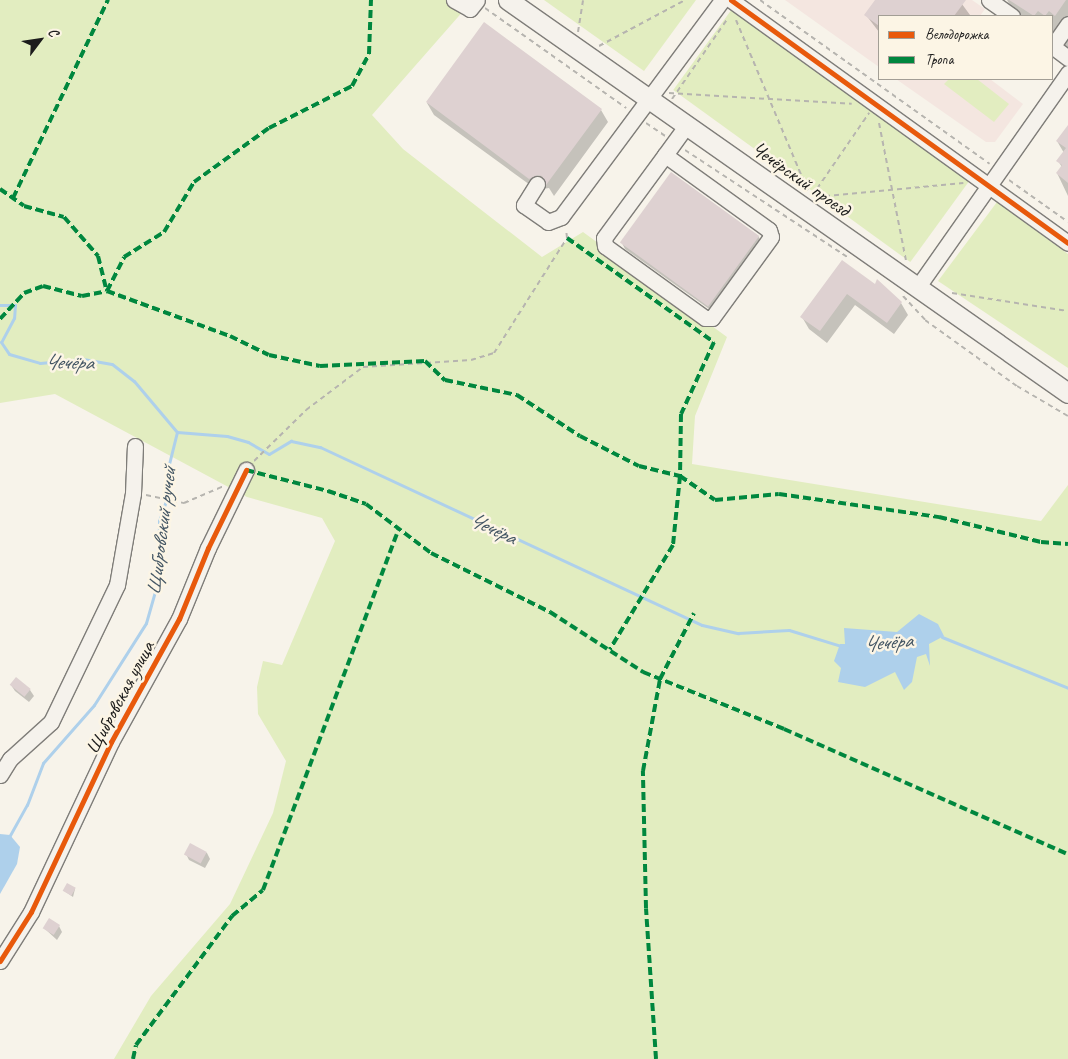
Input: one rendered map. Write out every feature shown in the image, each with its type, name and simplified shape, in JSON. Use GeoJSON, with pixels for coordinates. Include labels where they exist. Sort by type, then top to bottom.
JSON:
{"type":"FeatureCollection","features":[{"type":"Feature","properties":{"kind":"main road","name":"Чечёрский проезд"},"geometry":{"type":"LineString","coordinates":[[508,0],[686,126],[909,292],[1068,393]]}},
{"type":"Feature","properties":{"kind":"street"},"geometry":{"type":"LineString","coordinates":[[454,0],[470,9],[476,1]]}},
{"type":"Feature","properties":{"kind":"street"},"geometry":{"type":"LineString","coordinates":[[537,184],[524,205],[548,222],[561,217],[722,0]]}},
{"type":"Feature","properties":{"kind":"street"},"geometry":{"type":"LineString","coordinates":[[731,0],[1068,243]]}},
{"type":"Feature","properties":{"kind":"street"},"geometry":{"type":"LineString","coordinates":[[989,0],[1011,15]]}},
{"type":"Feature","properties":{"kind":"street"},"geometry":{"type":"LineString","coordinates":[[1053,45],[1068,24]]}},
{"type":"Feature","properties":{"kind":"street"},"geometry":{"type":"LineString","coordinates":[[1053,47],[1068,58]]}},
{"type":"Feature","properties":{"kind":"street"},"geometry":{"type":"LineString","coordinates":[[909,292],[983,182],[1068,73]]}},
{"type":"Feature","properties":{"kind":"street"},"geometry":{"type":"LineString","coordinates":[[670,149],[769,230],[771,237],[712,318],[705,318],[605,246],[604,238],[686,126]]}},
{"type":"Feature","properties":{"kind":"street"},"geometry":{"type":"LineString","coordinates":[[0,775],[10,759],[50,722],[73,679],[117,585],[133,493],[135,446]]}},
{"type":"Feature","properties":{"kind":"street","name":"Щибровская улица"},"geometry":{"type":"LineString","coordinates":[[0,961],[31,912],[111,742],[179,618],[208,548],[250,465]]}},
{"type":"Feature","properties":{"kind":"path"},"geometry":{"type":"LineString","coordinates":[[582,0],[578,32],[585,37]]}},
{"type":"Feature","properties":{"kind":"path"},"geometry":{"type":"LineString","coordinates":[[592,41],[598,46],[685,0]]}},
{"type":"Feature","properties":{"kind":"path"},"geometry":{"type":"LineString","coordinates":[[760,0],[1068,222]]}},
{"type":"Feature","properties":{"kind":"path"},"geometry":{"type":"LineString","coordinates":[[476,1],[636,116],[670,149],[852,260]]}},
{"type":"Feature","properties":{"kind":"path"},"geometry":{"type":"LineString","coordinates":[[744,9],[734,22],[770,100],[811,198]]}},
{"type":"Feature","properties":{"kind":"path"},"geometry":{"type":"LineString","coordinates":[[672,99],[728,18]]}},
{"type":"Feature","properties":{"kind":"path"},"geometry":{"type":"LineString","coordinates":[[668,93],[875,105]]}},
{"type":"Feature","properties":{"kind":"path"},"geometry":{"type":"LineString","coordinates":[[875,105],[894,189],[907,266]]}},
{"type":"Feature","properties":{"kind":"path"},"geometry":{"type":"LineString","coordinates":[[811,198],[875,105]]}},
{"type":"Feature","properties":{"kind":"path"},"geometry":{"type":"LineString","coordinates":[[811,198],[983,182],[994,167],[994,155]]}},
{"type":"Feature","properties":{"kind":"path"},"geometry":{"type":"LineString","coordinates":[[250,465],[306,410],[363,367],[471,360],[494,353],[567,238],[561,217]]}},
{"type":"Feature","properties":{"kind":"path"},"geometry":{"type":"LineString","coordinates":[[909,292],[925,320],[1017,386],[1068,416]]}},
{"type":"Feature","properties":{"kind":"path"},"geometry":{"type":"LineString","coordinates":[[946,292],[1068,311]]}},
{"type":"Feature","properties":{"kind":"path"},"geometry":{"type":"LineString","coordinates":[[133,493],[184,503],[220,487],[239,484]]}},
{"type":"Feature","properties":{"kind":"shaded area"},"geometry":{"type":"Polygon","coordinates":[[[785,0],[972,0],[985,9],[981,15],[878,15],[878,66],[785,0]]]}},
{"type":"Feature","properties":{"kind":"shaded area"},"geometry":{"type":"Polygon","coordinates":[[[897,80],[991,80],[1023,104],[995,142],[986,142],[897,80]]]}},
{"type":"Feature","properties":{"kind":"green space"},"geometry":{"type":"Polygon","coordinates":[[[0,0],[452,0],[465,9],[372,115],[403,149],[542,257],[583,232],[727,337],[695,416],[692,464],[1041,521],[1068,485],[1068,1059],[114,1059],[151,996],[230,904],[273,813],[286,761],[258,714],[257,687],[263,661],[282,665],[335,541],[322,518],[247,497],[55,394],[0,403],[0,0]]]}},
{"type":"Feature","properties":{"kind":"green space"},"geometry":{"type":"Polygon","coordinates":[[[544,0],[696,0],[644,71],[544,0]]]}},
{"type":"Feature","properties":{"kind":"green space"},"geometry":{"type":"Polygon","coordinates":[[[732,9],[969,181],[910,262],[673,90],[732,9]]]}},
{"type":"Feature","properties":{"kind":"green space"},"geometry":{"type":"Polygon","coordinates":[[[948,80],[978,80],[1009,104],[994,122],[944,84],[948,80]]]}},
{"type":"Feature","properties":{"kind":"green space"},"geometry":{"type":"Polygon","coordinates":[[[997,202],[1068,254],[1068,368],[938,281],[997,202]]]}},
{"type":"Feature","properties":{"kind":"water"},"geometry":{"type":"Polygon","coordinates":[[[919,614],[938,624],[944,636],[929,644],[930,666],[926,654],[917,657],[912,682],[904,690],[895,672],[865,687],[838,682],[841,668],[834,661],[840,644],[845,644],[844,628],[897,632],[919,614]]]}},
{"type":"Feature","properties":{"kind":"water"},"geometry":{"type":"Polygon","coordinates":[[[0,834],[10,835],[20,847],[17,864],[0,894],[0,834]]]}},
{"type":"Feature","properties":{"kind":"building"},"geometry":{"type":"Polygon","coordinates":[[[875,0],[966,0],[955,15],[878,15],[878,25],[864,15],[875,0]]]}},
{"type":"Feature","properties":{"kind":"building"},"geometry":{"type":"Polygon","coordinates":[[[1009,0],[1066,0],[1055,16],[1049,11],[1046,15],[1038,11],[1032,15],[1009,0]]]}},
{"type":"Feature","properties":{"kind":"building"},"geometry":{"type":"Polygon","coordinates":[[[484,22],[602,109],[546,185],[542,176],[537,175],[529,179],[426,102],[484,22]]]}},
{"type":"Feature","properties":{"kind":"building"},"geometry":{"type":"Polygon","coordinates":[[[1068,125],[1068,183],[1056,173],[1062,165],[1056,161],[1066,148],[1056,141],[1068,125]]]}},
{"type":"Feature","properties":{"kind":"building"},"geometry":{"type":"Polygon","coordinates":[[[671,172],[759,236],[708,306],[620,242],[671,172]]]}},
{"type":"Feature","properties":{"kind":"building"},"geometry":{"type":"Polygon","coordinates":[[[842,260],[875,284],[877,279],[902,302],[887,323],[847,294],[820,331],[800,317],[842,260]]]}},
{"type":"Feature","properties":{"kind":"building"},"geometry":{"type":"Polygon","coordinates":[[[16,677],[31,689],[24,697],[10,685],[16,677]]]}},
{"type":"Feature","properties":{"kind":"building"},"geometry":{"type":"Polygon","coordinates":[[[190,843],[207,852],[201,863],[184,854],[190,843]]]}},
{"type":"Feature","properties":{"kind":"building"},"geometry":{"type":"Polygon","coordinates":[[[67,883],[76,888],[71,896],[63,891],[67,883]]]}},
{"type":"Feature","properties":{"kind":"building"},"geometry":{"type":"Polygon","coordinates":[[[49,918],[60,925],[54,935],[43,928],[49,918]]]}},
{"type":"Feature","properties":{"kind":"waterway","name":"Чечёра"},"geometry":{"type":"LineString","coordinates":[[0,305],[15,305],[14,318],[1,342],[9,354],[40,363],[83,359],[112,364],[134,381],[177,432],[227,436],[248,442],[269,454],[291,441],[320,447],[702,625],[738,633],[789,630],[841,646]]}},
{"type":"Feature","properties":{"kind":"waterway","name":"Щибровский ручей"},"geometry":{"type":"LineString","coordinates":[[9,837],[27,805],[43,763],[94,705],[146,623],[158,581],[159,521],[167,498],[169,464],[177,432]]}},
{"type":"Feature","properties":{"kind":"waterway","name":"Чечёра"},"geometry":{"type":"LineString","coordinates":[[942,637],[1068,688]]}},
{"type":"Feature","properties":{"kind":"marked path"},"geometry":{"type":"LineString","coordinates":[[13,198],[108,0]]}},
{"type":"Feature","properties":{"kind":"marked path"},"geometry":{"type":"LineString","coordinates":[[0,319],[24,293],[43,286],[82,296],[107,291],[124,257],[164,232],[194,182],[269,128],[352,86],[369,54],[371,0]]}},
{"type":"Feature","properties":{"kind":"marked path"},"geometry":{"type":"LineString","coordinates":[[0,189],[24,206],[64,217],[98,256],[107,291],[230,336],[269,355],[320,366],[425,361],[445,380],[517,395],[580,436],[639,466],[680,476],[715,500],[779,494],[939,517],[1041,542],[1068,544]]}},
{"type":"Feature","properties":{"kind":"marked path"},"geometry":{"type":"LineString","coordinates":[[567,238],[714,342],[681,414],[680,476],[673,545],[610,649]]}},
{"type":"Feature","properties":{"kind":"marked path"},"geometry":{"type":"LineString","coordinates":[[246,470],[328,491],[366,504],[431,553],[550,612],[643,672],[784,729],[1068,854]]}},
{"type":"Feature","properties":{"kind":"marked path"},"geometry":{"type":"LineString","coordinates":[[133,1059],[136,1045],[232,916],[263,890],[399,528]]}},
{"type":"Feature","properties":{"kind":"marked path"},"geometry":{"type":"LineString","coordinates":[[656,1059],[646,908],[643,771],[660,679],[694,613]]}},
{"type":"Feature","properties":{"kind":"cycle path"},"geometry":{"type":"LineString","coordinates":[[731,0],[1068,243]]}},
{"type":"Feature","properties":{"kind":"cycle path"},"geometry":{"type":"LineString","coordinates":[[0,961],[31,912],[111,742],[179,619],[208,548],[246,470]]}}]}
